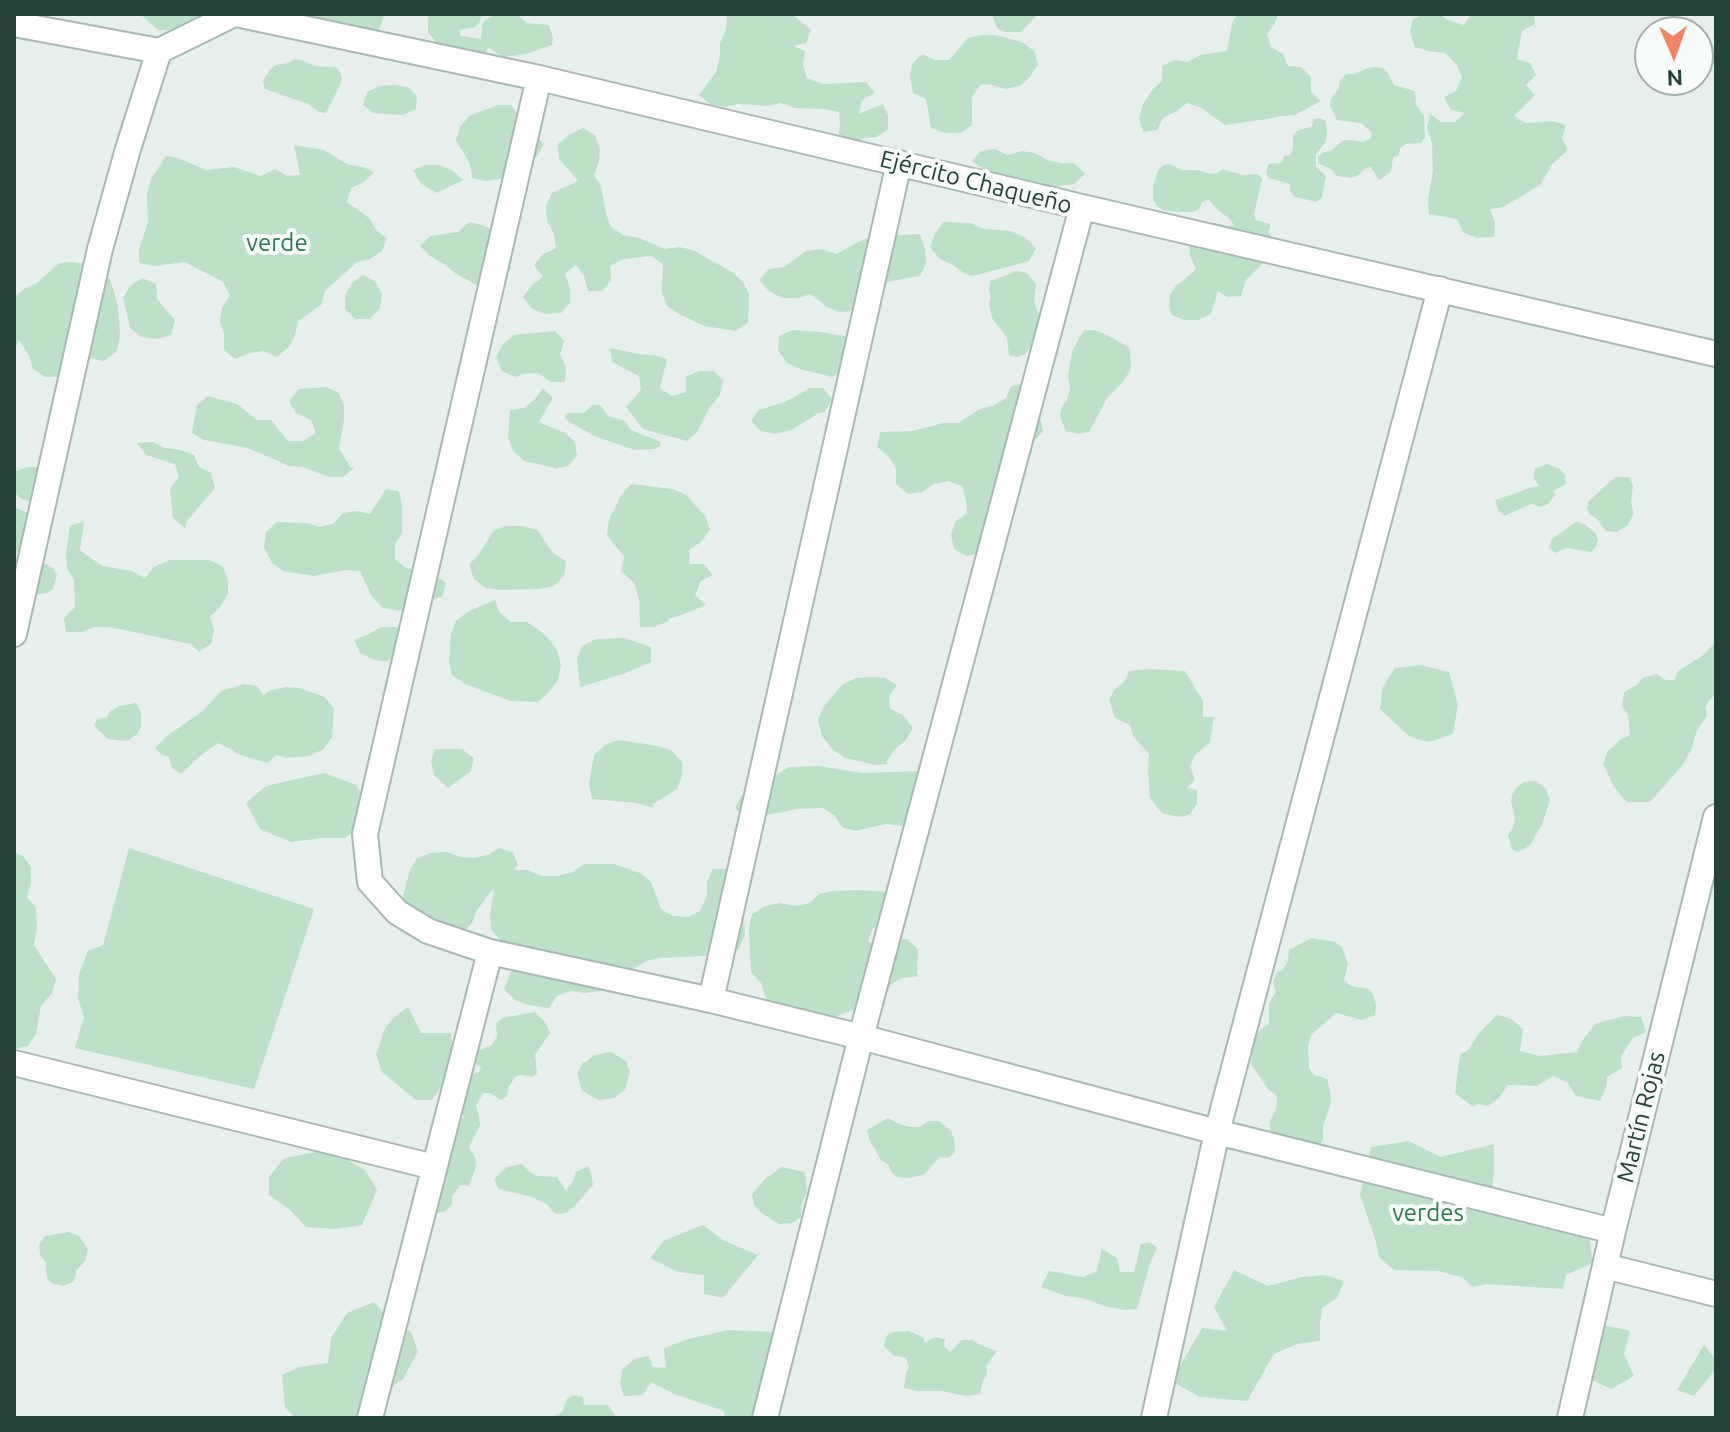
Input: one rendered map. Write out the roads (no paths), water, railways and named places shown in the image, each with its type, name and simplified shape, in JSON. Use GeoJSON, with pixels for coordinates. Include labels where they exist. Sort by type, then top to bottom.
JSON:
{"type":"FeatureCollection","features":[{"type":"Feature","properties":{"kind":"street"},"geometry":{"type":"LineString","coordinates":[[14,24],[159,51],[235,14]]}},
{"type":"Feature","properties":{"kind":"street","name":"Ejército Chaqueño"},"geometry":{"type":"LineString","coordinates":[[235,14],[539,78],[1716,354]]}},
{"type":"Feature","properties":{"kind":"street"},"geometry":{"type":"LineString","coordinates":[[14,634],[100,249],[159,51]]}},
{"type":"Feature","properties":{"kind":"street"},"geometry":{"type":"LineString","coordinates":[[539,78],[365,834],[370,882],[397,912],[428,931],[490,952],[711,1000],[861,1037],[1217,1132],[1613,1231]]}},
{"type":"Feature","properties":{"kind":"street"},"geometry":{"type":"LineString","coordinates":[[711,1000],[899,163]]}},
{"type":"Feature","properties":{"kind":"street"},"geometry":{"type":"LineString","coordinates":[[765,1418],[861,1037],[1082,207]]}},
{"type":"Feature","properties":{"kind":"street"},"geometry":{"type":"LineString","coordinates":[[1154,1418],[1217,1132],[1440,289]]}},
{"type":"Feature","properties":{"kind":"street","name":"Martín Rojas"},"geometry":{"type":"LineString","coordinates":[[1570,1418],[1613,1231],[1715,825]]}},
{"type":"Feature","properties":{"kind":"street"},"geometry":{"type":"LineString","coordinates":[[370,1418],[490,952]]}},
{"type":"Feature","properties":{"kind":"street"},"geometry":{"type":"LineString","coordinates":[[14,1063],[434,1167]]}},
{"type":"Feature","properties":{"kind":"street"},"geometry":{"type":"LineString","coordinates":[[1605,1266],[1716,1294]]}},
{"type":"Feature","properties":{"kind":"park label","name":"verde"},"geometry":{"type":"Point","coordinates":[277,243]}},
{"type":"Feature","properties":{"kind":"park label","name":"verdes"},"geometry":{"type":"Point","coordinates":[1428,1213]}}]}
